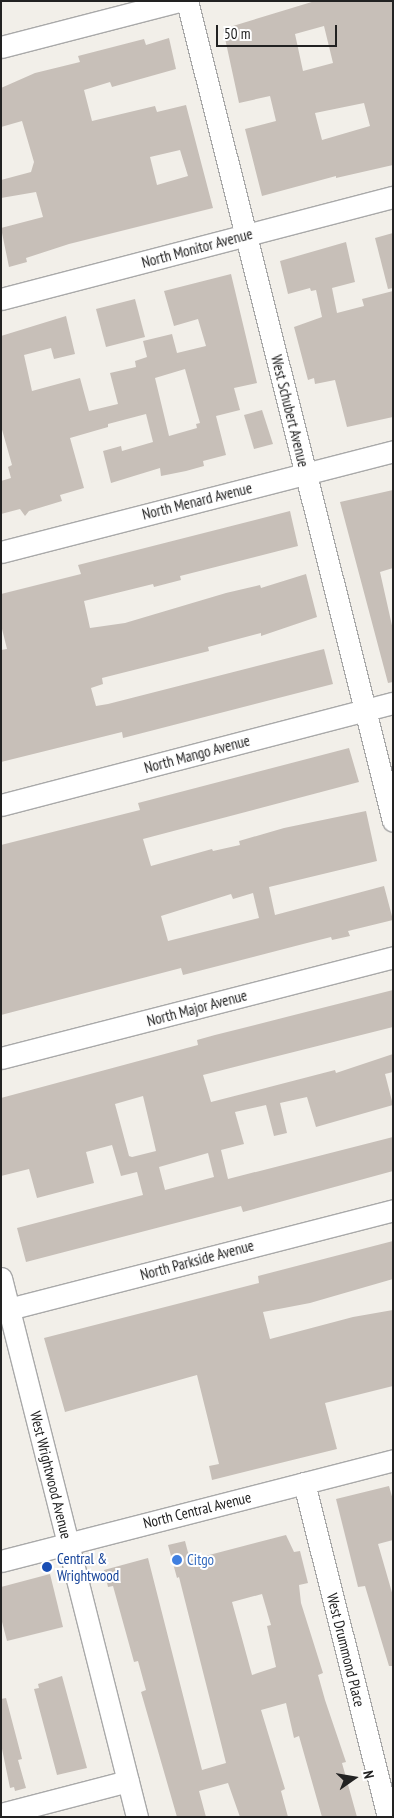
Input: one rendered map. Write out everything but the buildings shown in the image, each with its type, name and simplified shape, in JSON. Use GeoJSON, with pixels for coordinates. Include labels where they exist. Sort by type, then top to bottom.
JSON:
{"type":"FeatureCollection","features":[{"type":"Feature","properties":{"kind":"street"},"geometry":{"type":"LineString","coordinates":[[1,47],[179,1]]}},
{"type":"Feature","properties":{"kind":"street","name":"West Schubert Avenue"},"geometry":{"type":"LineString","coordinates":[[187,1],[393,821]]}},
{"type":"Feature","properties":{"kind":"street","name":"North Monitor Avenue"},"geometry":{"type":"LineString","coordinates":[[1,298],[393,197]]}},
{"type":"Feature","properties":{"kind":"street","name":"North Menard Avenue"},"geometry":{"type":"LineString","coordinates":[[1,552],[393,451]]}},
{"type":"Feature","properties":{"kind":"street","name":"North Mango Avenue"},"geometry":{"type":"LineString","coordinates":[[1,804],[393,703]]}},
{"type":"Feature","properties":{"kind":"street","name":"North Major Avenue"},"geometry":{"type":"LineString","coordinates":[[1,1058],[393,957]]}},
{"type":"Feature","properties":{"kind":"street","name":"North Parkside Avenue"},"geometry":{"type":"LineString","coordinates":[[5,1310],[393,1210]]}},
{"type":"Feature","properties":{"kind":"street","name":"West Wrightwood Avenue"},"geometry":{"type":"LineString","coordinates":[[1,1278],[5,1310],[38,1425],[137,1817]]}},
{"type":"Feature","properties":{"kind":"street","name":"North Central Avenue"},"geometry":{"type":"LineString","coordinates":[[1,1561],[393,1460]]}},
{"type":"Feature","properties":{"kind":"street","name":"West Drummond Place"},"geometry":{"type":"LineString","coordinates":[[304,1482],[388,1817]]}},
{"type":"Feature","properties":{"kind":"street"},"geometry":{"type":"LineString","coordinates":[[1,1814],[128,1781]]}},
{"type":"Feature","properties":{"kind":"place","name":"Citgo"},"geometry":{"type":"Point","coordinates":[177,1560]}},
{"type":"Feature","properties":{"kind":"place","name":"Central & Wrightwood"},"geometry":{"type":"Point","coordinates":[47,1567]}}]}
